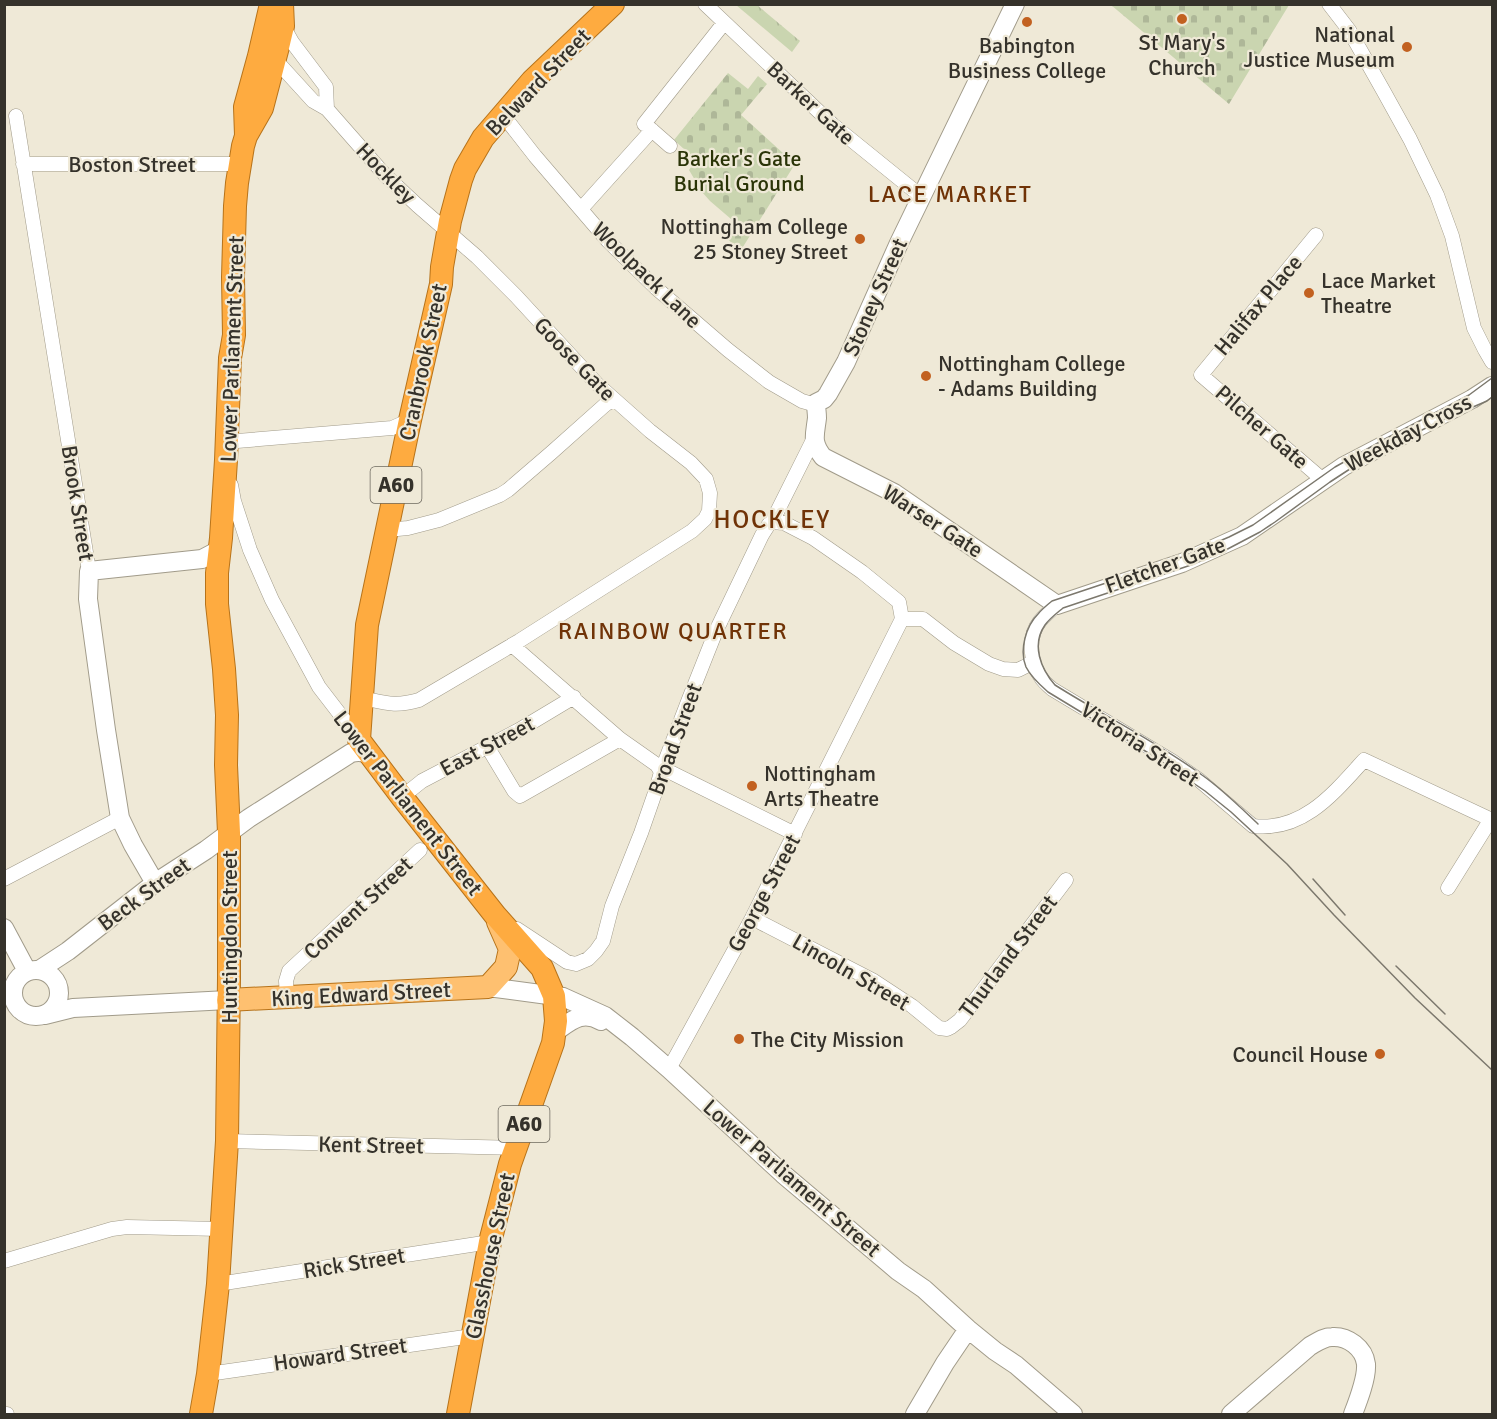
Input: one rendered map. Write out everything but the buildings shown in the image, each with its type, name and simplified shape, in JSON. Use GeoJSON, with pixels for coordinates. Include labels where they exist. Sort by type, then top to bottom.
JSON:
{"type":"FeatureCollection","features":[{"type":"Feature","properties":{"kind":"highway","name":"Lower Parliament Street"},"geometry":{"type":"LineString","coordinates":[[268,52],[271,4]]}},
{"type":"Feature","properties":{"kind":"highway","name":"Belward Street"},"geometry":{"type":"LineString","coordinates":[[449,233],[450,221],[465,169],[483,138],[532,81],[613,4]]}},
{"type":"Feature","properties":{"kind":"highway","name":"Lower Parliament Street"},"geometry":{"type":"LineString","coordinates":[[226,450],[230,358],[234,335],[236,206],[240,164],[246,136],[245,107],[282,15]]}},
{"type":"Feature","properties":{"kind":"highway","name":"Cranbrook Street"},"geometry":{"type":"LineString","coordinates":[[366,748],[362,698],[366,634],[410,420],[441,284],[449,233]]}},
{"type":"Feature","properties":{"kind":"highway","name":"Huntingdon Street"},"geometry":{"type":"LineString","coordinates":[[201,1414],[218,1284],[226,1141],[229,833],[226,765],[227,715],[217,604],[217,573],[226,450]]}},
{"type":"Feature","properties":{"kind":"highway","name":"Lower Parliament Street"},"geometry":{"type":"LineString","coordinates":[[366,748],[495,915],[542,968],[554,996]]}},
{"type":"Feature","properties":{"kind":"highway","name":"Glasshouse Street"},"geometry":{"type":"LineString","coordinates":[[458,1414],[490,1242],[516,1148],[553,1043],[556,1021],[554,996]]}},
{"type":"Feature","properties":{"kind":"main road"},"geometry":{"type":"LineString","coordinates":[[488,987],[506,967],[510,949],[495,915]]}},
{"type":"Feature","properties":{"kind":"main road","name":"King Edward Street"},"geometry":{"type":"LineString","coordinates":[[228,1000],[488,987]]}},
{"type":"Feature","properties":{"kind":"street","name":"Barker Gate"},"geometry":{"type":"LineString","coordinates":[[705,4],[841,132],[922,197]]}},
{"type":"Feature","properties":{"kind":"street","name":"Stoney Street"},"geometry":{"type":"LineString","coordinates":[[816,403],[828,394],[846,362],[898,243],[1015,4]]}},
{"type":"Feature","properties":{"kind":"street"},"geometry":{"type":"LineString","coordinates":[[1329,4],[1349,30],[1405,129],[1437,195],[1448,223],[1474,328],[1492,362]]}},
{"type":"Feature","properties":{"kind":"street"},"geometry":{"type":"LineString","coordinates":[[282,15],[292,42],[327,87],[327,109]]}},
{"type":"Feature","properties":{"kind":"street"},"geometry":{"type":"LineString","coordinates":[[580,209],[724,23]]}},
{"type":"Feature","properties":{"kind":"street","name":"Hockley"},"geometry":{"type":"LineString","coordinates":[[268,52],[313,101],[327,109],[385,175],[449,233]]}},
{"type":"Feature","properties":{"kind":"street","name":"Woolpack Lane"},"geometry":{"type":"LineString","coordinates":[[503,115],[608,241],[656,288],[769,382],[794,397],[809,403],[816,403]]}},
{"type":"Feature","properties":{"kind":"street","name":"Brook Street"},"geometry":{"type":"LineString","coordinates":[[16,116],[11,134],[23,164],[89,570],[88,598],[120,818],[155,883]]}},
{"type":"Feature","properties":{"kind":"street"},"geometry":{"type":"LineString","coordinates":[[644,124],[669,146]]}},
{"type":"Feature","properties":{"kind":"street","name":"Boston Street"},"geometry":{"type":"LineString","coordinates":[[23,164],[240,164]]}},
{"type":"Feature","properties":{"kind":"street","name":"Goose Gate"},"geometry":{"type":"LineString","coordinates":[[449,233],[516,296],[597,384],[650,431],[691,463],[706,479],[710,493],[709,511],[705,519],[692,531],[512,645]]}},
{"type":"Feature","properties":{"kind":"street","name":"Halifax Place"},"geometry":{"type":"LineString","coordinates":[[1201,375],[1316,236]]}},
{"type":"Feature","properties":{"kind":"street","name":"Pilcher Gate"},"geometry":{"type":"LineString","coordinates":[[1201,375],[1323,480]]}},
{"type":"Feature","properties":{"kind":"street","name":"Weekday Cross"},"geometry":{"type":"LineString","coordinates":[[1323,480],[1344,466],[1472,399],[1492,386]]}},
{"type":"Feature","properties":{"kind":"street"},"geometry":{"type":"LineString","coordinates":[[387,530],[408,528],[439,520],[500,495],[606,404],[614,400]]}},
{"type":"Feature","properties":{"kind":"street"},"geometry":{"type":"LineString","coordinates":[[816,403],[817,418],[814,438],[772,522],[784,524],[813,538],[856,568],[899,602],[902,619],[923,619],[954,643],[989,664],[1003,669],[1018,670],[1032,661]]}},
{"type":"Feature","properties":{"kind":"street"},"geometry":{"type":"LineString","coordinates":[[226,450],[237,441],[392,428],[410,420]]}},
{"type":"Feature","properties":{"kind":"street","name":"Warser Gate"},"geometry":{"type":"LineString","coordinates":[[814,438],[817,449],[823,457],[894,493],[1057,605]]}},
{"type":"Feature","properties":{"kind":"street","name":"Lower Parliament Street"},"geometry":{"type":"LineString","coordinates":[[226,450],[234,501],[250,550],[272,600],[319,687],[366,748]]}},
{"type":"Feature","properties":{"kind":"street","name":"Fletcher Gate"},"geometry":{"type":"LineString","coordinates":[[1032,661],[1033,633],[1038,622],[1057,605],[1182,562],[1242,536],[1323,480]]}},
{"type":"Feature","properties":{"kind":"street","name":"Broad Street"},"geometry":{"type":"LineString","coordinates":[[588,959],[603,941],[612,906],[642,833],[661,772],[716,632],[762,535],[772,522]]}},
{"type":"Feature","properties":{"kind":"street"},"geometry":{"type":"LineString","coordinates":[[89,570],[202,559],[219,550]]}},
{"type":"Feature","properties":{"kind":"street","name":"George Street"},"geometry":{"type":"LineString","coordinates":[[669,1069],[752,918],[902,619]]}},
{"type":"Feature","properties":{"kind":"street"},"geometry":{"type":"LineString","coordinates":[[362,698],[393,705],[419,700],[512,645],[620,739],[657,765],[661,772],[666,770],[795,834]]}},
{"type":"Feature","properties":{"kind":"street","name":"Victoria Street"},"geometry":{"type":"LineString","coordinates":[[1032,661],[1042,680],[1052,689],[1172,761],[1207,787],[1252,826],[1283,824],[1298,819],[1317,808],[1364,760],[1492,820]]}},
{"type":"Feature","properties":{"kind":"street","name":"East Street"},"geometry":{"type":"LineString","coordinates":[[402,797],[422,781],[519,730],[573,697]]}},
{"type":"Feature","properties":{"kind":"street"},"geometry":{"type":"LineString","coordinates":[[487,746],[514,791],[520,795],[620,739]]}},
{"type":"Feature","properties":{"kind":"street","name":"Beck Street"},"geometry":{"type":"LineString","coordinates":[[22,977],[68,951],[155,883],[206,850],[249,818],[351,753],[359,751],[367,753],[366,748]]}},
{"type":"Feature","properties":{"kind":"street"},"geometry":{"type":"LineString","coordinates":[[4,879],[120,818]]}},
{"type":"Feature","properties":{"kind":"street"},"geometry":{"type":"LineString","coordinates":[[1448,888],[1492,820]]}},
{"type":"Feature","properties":{"kind":"street","name":"Convent Street"},"geometry":{"type":"LineString","coordinates":[[287,997],[286,981],[289,971],[420,850]]}},
{"type":"Feature","properties":{"kind":"street","name":"Thurland Street"},"geometry":{"type":"LineString","coordinates":[[947,1029],[960,1020],[1066,880]]}},
{"type":"Feature","properties":{"kind":"street","name":"Lower Parliament Street"},"geometry":{"type":"LineString","coordinates":[[495,915],[567,962],[576,964],[588,959]]}},
{"type":"Feature","properties":{"kind":"street","name":"Lincoln Street"},"geometry":{"type":"LineString","coordinates":[[752,918],[874,981],[912,1006],[939,1028],[947,1029]]}},
{"type":"Feature","properties":{"kind":"street"},"geometry":{"type":"LineString","coordinates":[[4,928],[17,950],[22,977]]}},
{"type":"Feature","properties":{"kind":"street"},"geometry":{"type":"LineString","coordinates":[[47,972],[54,977],[60,991],[59,999],[51,1012],[38,1017],[11,1009],[14,1002],[14,987],[22,977],[47,972]]}},
{"type":"Feature","properties":{"kind":"street","name":"Lower Parliament Street"},"geometry":{"type":"LineString","coordinates":[[488,987],[569,999],[605,1016],[669,1069],[783,1174],[1073,1414]]}},
{"type":"Feature","properties":{"kind":"street","name":"King Edward Street"},"geometry":{"type":"LineString","coordinates":[[45,1015],[73,1008],[228,1000]]}},
{"type":"Feature","properties":{"kind":"street","name":"Lower Parliament Street"},"geometry":{"type":"LineString","coordinates":[[555,1032],[578,1017],[586,1017],[597,1019],[632,1037]]}},
{"type":"Feature","properties":{"kind":"street","name":"Kent Street"},"geometry":{"type":"LineString","coordinates":[[226,1141],[516,1148]]}},
{"type":"Feature","properties":{"kind":"street"},"geometry":{"type":"LineString","coordinates":[[4,1261],[112,1229],[127,1227],[221,1229]]}},
{"type":"Feature","properties":{"kind":"street","name":"Rick Street"},"geometry":{"type":"LineString","coordinates":[[218,1284],[490,1242]]}},
{"type":"Feature","properties":{"kind":"street"},"geometry":{"type":"LineString","coordinates":[[915,1414],[968,1329]]}},
{"type":"Feature","properties":{"kind":"street","name":"Howard Street"},"geometry":{"type":"LineString","coordinates":[[208,1374],[472,1336]]}},
{"type":"Feature","properties":{"kind":"street"},"geometry":{"type":"LineString","coordinates":[[1231,1414],[1310,1346],[1321,1339],[1332,1337],[1342,1338],[1354,1344],[1362,1351],[1366,1364],[1364,1380],[1353,1414]]}},
{"type":"Feature","properties":{"kind":"green space"},"geometry":{"type":"Polygon","coordinates":[[[736,5],[757,5],[800,41],[792,52],[736,5]]]}},
{"type":"Feature","properties":{"kind":"green space"},"geometry":{"type":"Polygon","coordinates":[[[1111,5],[1289,5],[1229,104],[1111,5]]]}},
{"type":"Feature","properties":{"kind":"green space","name":"Barker's Gate Burial Ground"},"geometry":{"type":"Polygon","coordinates":[[[728,73],[748,89],[758,76],[767,84],[741,115],[795,164],[741,250],[727,239],[738,225],[702,192],[689,170],[696,160],[674,140],[728,73]]]}},
{"type":"Feature","properties":{"kind":"tram line"},"geometry":{"type":"LineString","coordinates":[[1492,378],[1469,395],[1335,467],[1253,525],[1175,560],[1052,601],[1030,625],[1023,653],[1028,671],[1048,692],[1155,757],[1231,812],[1287,864],[1415,998],[1492,1070]]}},
{"type":"Feature","properties":{"kind":"tram line"},"geometry":{"type":"LineString","coordinates":[[1392,445],[1492,397]]}},
{"type":"Feature","properties":{"kind":"tram line"},"geometry":{"type":"LineString","coordinates":[[1258,824],[1217,786],[1184,763],[1055,685],[1042,664],[1038,649],[1041,633],[1049,620],[1063,608],[1191,565],[1260,532],[1356,465]]}},
{"type":"Feature","properties":{"kind":"tram line"},"geometry":{"type":"LineString","coordinates":[[1313,879],[1345,915]]}},
{"type":"Feature","properties":{"kind":"tram line"},"geometry":{"type":"LineString","coordinates":[[1396,966],[1445,1014]]}},
{"type":"Feature","properties":{"kind":"place","name":"St Mary's Church"},"geometry":{"type":"Point","coordinates":[1182,19]}},
{"type":"Feature","properties":{"kind":"place","name":"Babington Business College"},"geometry":{"type":"Point","coordinates":[1027,22]}},
{"type":"Feature","properties":{"kind":"place","name":"National Justice Museum"},"geometry":{"type":"Point","coordinates":[1407,47]}},
{"type":"Feature","properties":{"kind":"place","name":"Nottingham College 25 Stoney Street"},"geometry":{"type":"Point","coordinates":[860,239]}},
{"type":"Feature","properties":{"kind":"place","name":"Lace Market Theatre"},"geometry":{"type":"Point","coordinates":[1309,293]}},
{"type":"Feature","properties":{"kind":"place","name":"Nottingham College - Adams Building"},"geometry":{"type":"Point","coordinates":[926,376]}},
{"type":"Feature","properties":{"kind":"place","name":"Nottingham Arts Theatre"},"geometry":{"type":"Point","coordinates":[752,786]}},
{"type":"Feature","properties":{"kind":"place","name":"The City Mission"},"geometry":{"type":"Point","coordinates":[739,1039]}},
{"type":"Feature","properties":{"kind":"place","name":"Council House"},"geometry":{"type":"Point","coordinates":[1380,1054]}},
{"type":"Feature","properties":{"kind":"district","name":"LACE MARKET"},"geometry":{"type":"Point","coordinates":[950,194]}},
{"type":"Feature","properties":{"kind":"district","name":"HOCKLEY"},"geometry":{"type":"Point","coordinates":[772,520]}},
{"type":"Feature","properties":{"kind":"district","name":"RAINBOW QUARTER"},"geometry":{"type":"Point","coordinates":[673,631]}}]}
